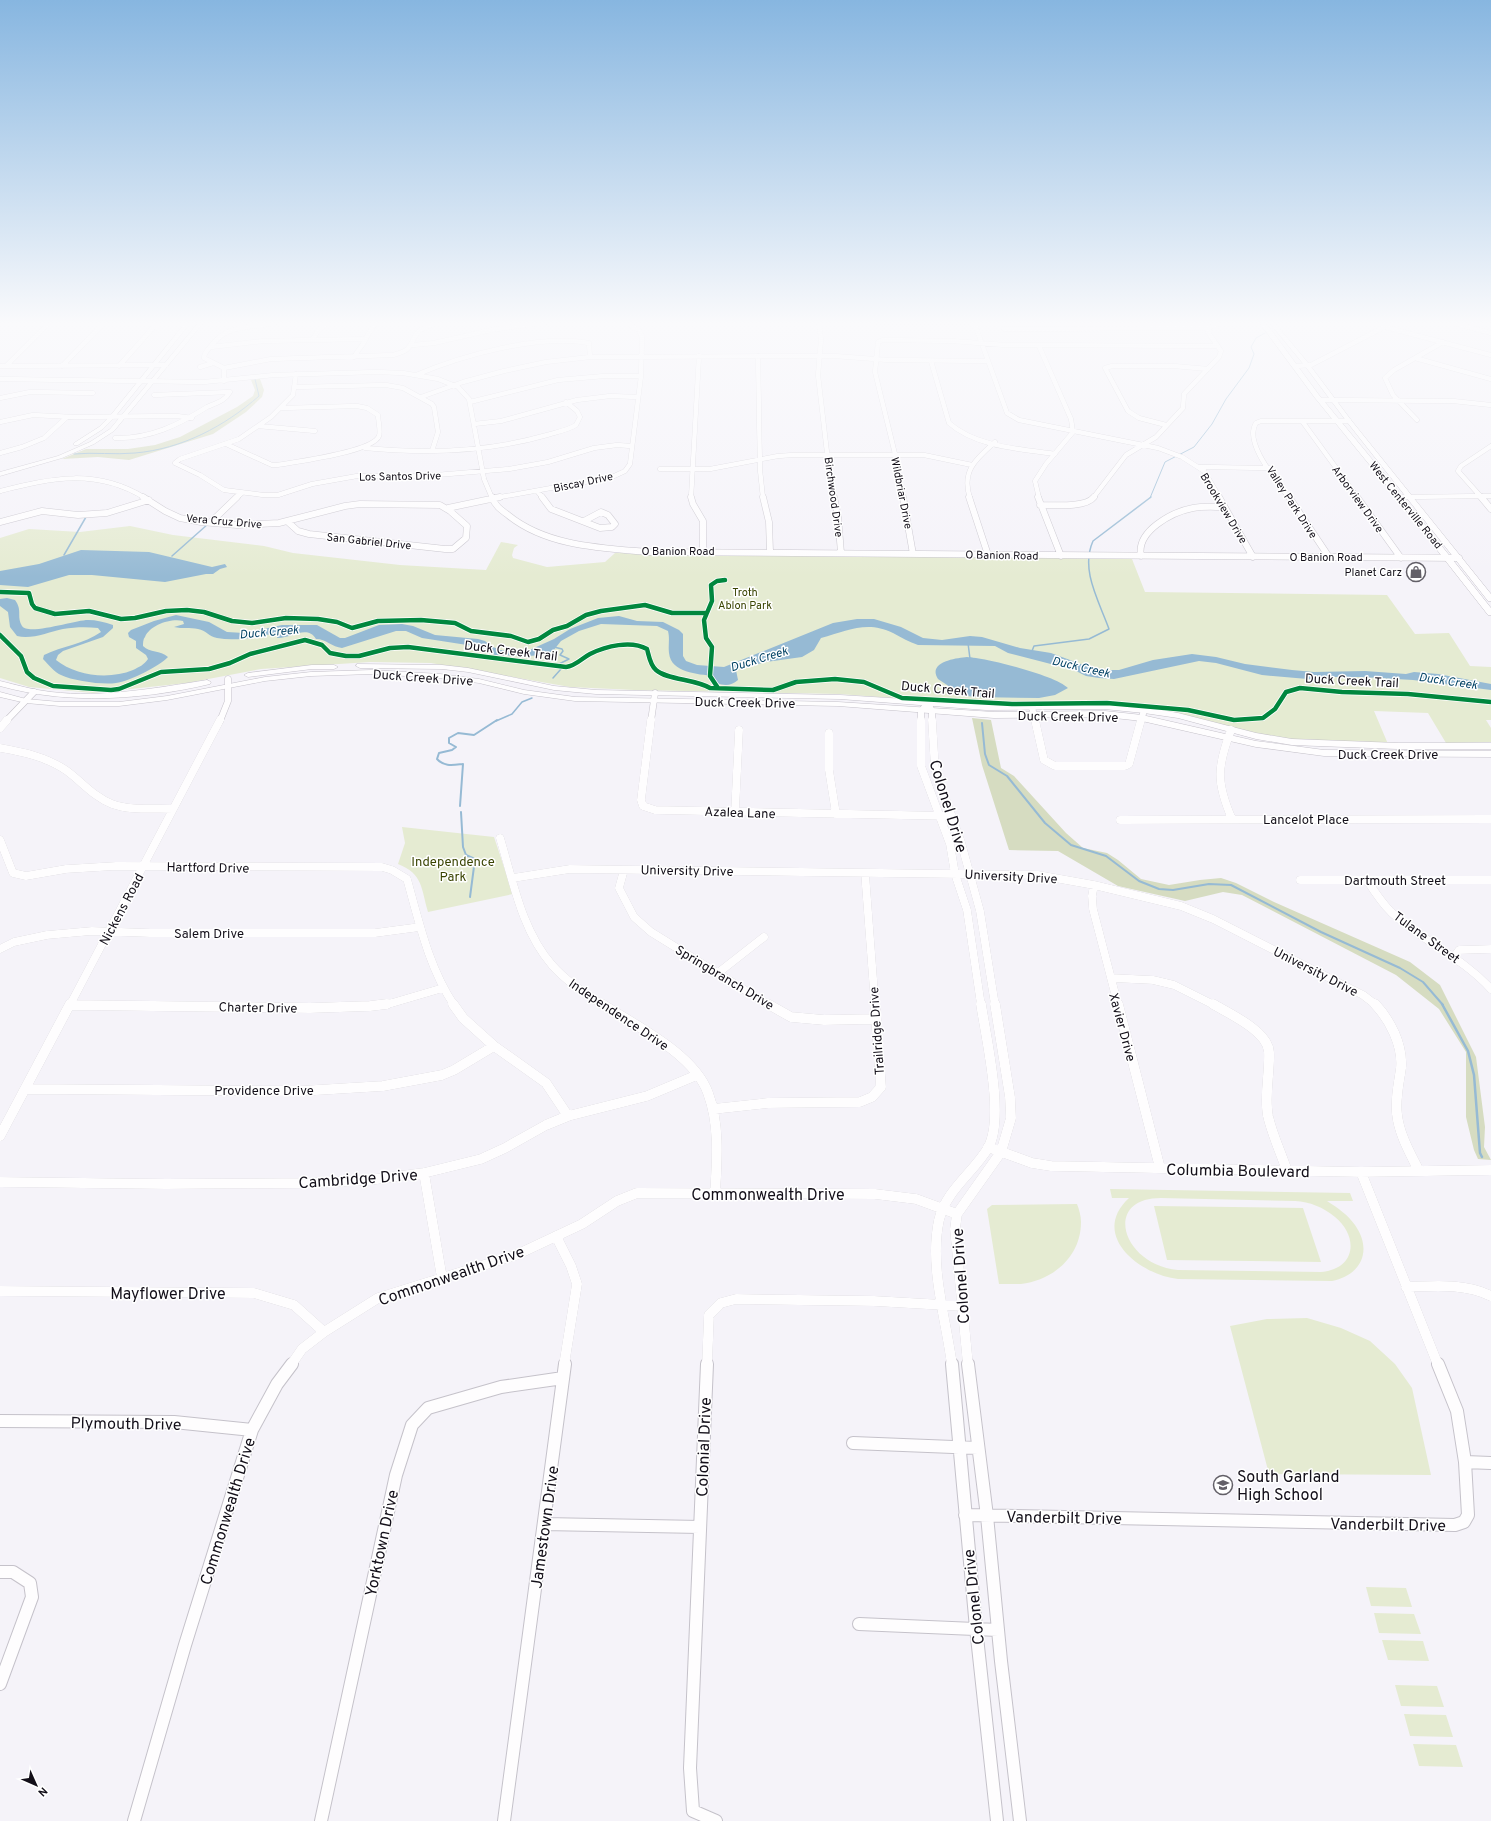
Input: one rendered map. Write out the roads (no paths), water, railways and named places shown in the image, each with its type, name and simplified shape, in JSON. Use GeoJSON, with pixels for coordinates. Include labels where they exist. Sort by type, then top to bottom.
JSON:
{"type":"FeatureCollection","features":[{"type":"Feature","properties":{"kind":"main road"},"geometry":{"type":"LineString","coordinates":[[0,470],[43,458],[69,447],[90,436],[101,428],[120,407]]}},
{"type":"Feature","properties":{"kind":"main road"},"geometry":{"type":"LineString","coordinates":[[0,474],[44,463],[81,449],[112,430],[132,407]]}},
{"type":"Feature","properties":{"kind":"main road","name":"West Centerville Road"},"geometry":{"type":"LineString","coordinates":[[1326,407],[1400,497],[1491,613]]}},
{"type":"Feature","properties":{"kind":"main road","name":"West Centerville Road"},"geometry":{"type":"LineString","coordinates":[[1339,407],[1491,599]]}},
{"type":"Feature","properties":{"kind":"main road","name":"Duck Creek Drive"},"geometry":{"type":"LineString","coordinates":[[0,683],[34,692],[91,696],[135,693],[311,674],[372,672],[440,676],[479,681],[524,692],[575,699],[654,697],[1033,712],[1178,716],[1231,730],[1292,742],[1401,750],[1491,754]]}},
{"type":"Feature","properties":{"kind":"main road","name":"Duck Creek Drive"},"geometry":{"type":"LineString","coordinates":[[0,694],[26,701],[85,705],[167,698],[228,682]]}},
{"type":"Feature","properties":{"kind":"main road"},"geometry":{"type":"LineString","coordinates":[[134,702],[135,693]]}},
{"type":"Feature","properties":{"kind":"main road","name":"Duck Creek Drive"},"geometry":{"type":"LineString","coordinates":[[1143,714],[1174,725],[1228,739],[1324,754],[1491,746]]}},
{"type":"Feature","properties":{"kind":"street"},"geometry":{"type":"LineString","coordinates":[[115,438],[129,439],[148,436],[167,430],[211,407]]}},
{"type":"Feature","properties":{"kind":"street"},"geometry":{"type":"LineString","coordinates":[[226,444],[258,426],[282,408],[313,407]]}},
{"type":"Feature","properties":{"kind":"street"},"geometry":{"type":"LineString","coordinates":[[226,444],[277,465],[365,448],[374,443],[379,436],[378,415],[367,408],[355,407]]}},
{"type":"Feature","properties":{"kind":"street"},"geometry":{"type":"LineString","coordinates":[[432,451],[438,432],[434,407]]}},
{"type":"Feature","properties":{"kind":"street","name":"O Banion Road"},"geometry":{"type":"LineString","coordinates":[[471,407],[482,472],[495,505],[528,529],[574,544],[597,548],[647,552],[1458,558]]}},
{"type":"Feature","properties":{"kind":"street"},"geometry":{"type":"LineString","coordinates":[[474,424],[501,421],[549,407]]}},
{"type":"Feature","properties":{"kind":"street"},"geometry":{"type":"LineString","coordinates":[[365,448],[432,451],[534,440],[574,426],[578,421],[579,414],[571,407]]}},
{"type":"Feature","properties":{"kind":"street","name":"Biscay Drive"},"geometry":{"type":"LineString","coordinates":[[448,508],[470,502],[602,479],[621,474],[630,464],[637,407]]}},
{"type":"Feature","properties":{"kind":"street"},"geometry":{"type":"LineString","coordinates":[[696,407],[692,504],[703,521],[703,552]]}},
{"type":"Feature","properties":{"kind":"street"},"geometry":{"type":"LineString","coordinates":[[759,407],[761,488],[769,522],[770,552]]}},
{"type":"Feature","properties":{"kind":"street","name":"Birchwood Drive"},"geometry":{"type":"LineString","coordinates":[[822,407],[831,487],[838,516],[841,553]]}},
{"type":"Feature","properties":{"kind":"street","name":"Wildbriar Drive"},"geometry":{"type":"LineString","coordinates":[[884,407],[895,454],[913,554]]}},
{"type":"Feature","properties":{"kind":"street"},"geometry":{"type":"LineString","coordinates":[[944,407],[949,423],[953,429],[965,435],[1055,454]]}},
{"type":"Feature","properties":{"kind":"street","name":"Brookview Drive"},"geometry":{"type":"LineString","coordinates":[[1005,407],[1007,413],[1019,420],[1142,445],[1171,452],[1188,460],[1204,471],[1253,557]]}},
{"type":"Feature","properties":{"kind":"street"},"geometry":{"type":"LineString","coordinates":[[1061,556],[1040,505],[1035,481],[1073,432],[1071,419],[1066,407]]}},
{"type":"Feature","properties":{"kind":"street"},"geometry":{"type":"LineString","coordinates":[[1126,407],[1128,411],[1139,418],[1166,425]]}},
{"type":"Feature","properties":{"kind":"street"},"geometry":{"type":"LineString","coordinates":[[1040,505],[1079,504],[1091,501],[1126,455],[1156,437],[1183,407]]}},
{"type":"Feature","properties":{"kind":"street"},"geometry":{"type":"LineString","coordinates":[[1405,407],[1417,420]]}},
{"type":"Feature","properties":{"kind":"street"},"geometry":{"type":"LineString","coordinates":[[0,422],[33,415],[67,417],[177,416],[192,418]]}},
{"type":"Feature","properties":{"kind":"street"},"geometry":{"type":"LineString","coordinates":[[0,453],[22,447],[44,438],[67,417]]}},
{"type":"Feature","properties":{"kind":"street","name":"Valley Park Drive"},"geometry":{"type":"LineString","coordinates":[[1329,557],[1255,446],[1254,425],[1261,421],[1350,421]]}},
{"type":"Feature","properties":{"kind":"street","name":"Arborview Drive"},"geometry":{"type":"LineString","coordinates":[[1302,421],[1401,558]]}},
{"type":"Feature","properties":{"kind":"street"},"geometry":{"type":"LineString","coordinates":[[258,426],[315,431]]}},
{"type":"Feature","properties":{"kind":"street"},"geometry":{"type":"LineString","coordinates":[[988,555],[966,486],[966,478],[972,465],[995,442]]}},
{"type":"Feature","properties":{"kind":"street","name":"Los Santos Drive"},"geometry":{"type":"LineString","coordinates":[[226,444],[180,459],[175,463],[206,478],[224,490],[263,496],[278,495],[312,484],[357,476],[424,476],[482,472],[548,462],[594,448],[617,445],[631,446]]}},
{"type":"Feature","properties":{"kind":"street"},"geometry":{"type":"LineString","coordinates":[[1491,446],[1458,468],[1458,471],[1466,482],[1491,509]]}},
{"type":"Feature","properties":{"kind":"street"},"geometry":{"type":"LineString","coordinates":[[660,469],[710,469],[788,455],[924,455],[972,465]]}},
{"type":"Feature","properties":{"kind":"street"},"geometry":{"type":"LineString","coordinates":[[1199,467],[1269,468]]}},
{"type":"Feature","properties":{"kind":"street"},"geometry":{"type":"LineString","coordinates":[[89,479],[99,472]]}},
{"type":"Feature","properties":{"kind":"street","name":"Vera Cruz Drive"},"geometry":{"type":"LineString","coordinates":[[0,491],[40,482],[63,479],[89,479],[113,483],[149,500],[173,516],[198,521],[258,526],[288,522],[352,505],[433,504],[448,508]]}},
{"type":"Feature","properties":{"kind":"street"},"geometry":{"type":"LineString","coordinates":[[537,491],[551,510],[604,528],[612,527],[615,524],[610,515],[604,512],[596,513],[584,521]]}},
{"type":"Feature","properties":{"kind":"street"},"geometry":{"type":"LineString","coordinates":[[212,522],[242,493]]}},
{"type":"Feature","properties":{"kind":"street"},"geometry":{"type":"LineString","coordinates":[[1400,497],[1491,496]]}},
{"type":"Feature","properties":{"kind":"street"},"geometry":{"type":"LineString","coordinates":[[0,522],[42,511],[78,515],[107,513],[149,500]]}},
{"type":"Feature","properties":{"kind":"street"},"geometry":{"type":"LineString","coordinates":[[1141,556],[1140,545],[1142,540],[1151,531],[1176,514],[1192,508],[1224,507]]}},
{"type":"Feature","properties":{"kind":"street","name":"San Gabriel Drive"},"geometry":{"type":"LineString","coordinates":[[288,522],[298,531],[309,534],[445,550],[454,549],[466,538],[467,526],[448,508]]}},
{"type":"Feature","properties":{"kind":"street"},"geometry":{"type":"LineString","coordinates":[[1479,599],[1491,599]]}},
{"type":"Feature","properties":{"kind":"street","name":"Nickens Road"},"geometry":{"type":"LineString","coordinates":[[0,1136],[144,866],[225,710],[228,701],[228,682]]}},
{"type":"Feature","properties":{"kind":"street"},"geometry":{"type":"LineString","coordinates":[[0,728],[34,692]]}},
{"type":"Feature","properties":{"kind":"street","name":"Azalea Lane"},"geometry":{"type":"LineString","coordinates":[[654,697],[641,800],[643,806],[655,810],[951,816]]}},
{"type":"Feature","properties":{"kind":"street","name":"Colonel Drive"},"geometry":{"type":"LineString","coordinates":[[927,708],[921,766],[938,816],[950,844],[955,874],[967,910],[995,1111],[992,1133],[988,1146],[951,1193],[943,1208],[939,1221],[936,1253],[942,1306],[952,1363],[976,1628],[997,1821]]}},
{"type":"Feature","properties":{"kind":"street","name":"Colonel Drive"},"geometry":{"type":"LineString","coordinates":[[927,708],[935,769],[970,874],[984,932],[1010,1097],[1011,1118],[1001,1152],[957,1214],[955,1230],[962,1306],[987,1516],[998,1630],[1020,1821]]}},
{"type":"Feature","properties":{"kind":"street"},"geometry":{"type":"LineString","coordinates":[[1033,712],[1044,760],[1055,766],[1125,766],[1129,764],[1143,714]]}},
{"type":"Feature","properties":{"kind":"street"},"geometry":{"type":"LineString","coordinates":[[735,812],[739,730]]}},
{"type":"Feature","properties":{"kind":"street"},"geometry":{"type":"LineString","coordinates":[[1231,730],[1219,768],[1218,780],[1221,795],[1232,819]]}},
{"type":"Feature","properties":{"kind":"street"},"geometry":{"type":"LineString","coordinates":[[829,733],[830,770],[836,814]]}},
{"type":"Feature","properties":{"kind":"street"},"geometry":{"type":"LineString","coordinates":[[0,748],[21,752],[46,760],[73,776],[97,797],[111,804],[129,807],[173,809]]}},
{"type":"Feature","properties":{"kind":"street","name":"Lancelot Place"},"geometry":{"type":"LineString","coordinates":[[1120,820],[1491,819]]}},
{"type":"Feature","properties":{"kind":"street","name":"Independence Drive"},"geometry":{"type":"LineString","coordinates":[[500,838],[530,930],[551,965],[568,980],[676,1053],[697,1075],[708,1091],[713,1108],[717,1152],[715,1194]]}},
{"type":"Feature","properties":{"kind":"street","name":"Hartford Drive"},"geometry":{"type":"LineString","coordinates":[[0,840],[13,873],[26,876],[66,869],[144,866],[382,867],[392,870],[407,879],[420,927]]}},
{"type":"Feature","properties":{"kind":"street","name":"University Drive"},"geometry":{"type":"LineString","coordinates":[[513,878],[570,869],[1038,875],[1134,894],[1197,912],[1370,999],[1380,1009],[1393,1029],[1402,1064],[1396,1105],[1398,1122],[1419,1171]]}},
{"type":"Feature","properties":{"kind":"street","name":"Springbranch Drive"},"geometry":{"type":"LineString","coordinates":[[624,870],[620,888],[634,917],[651,932],[718,973],[791,1016],[824,1020],[875,1019]]}},
{"type":"Feature","properties":{"kind":"street","name":"Trailridge Drive"},"geometry":{"type":"LineString","coordinates":[[713,1108],[742,1103],[770,1101],[860,1102],[872,1098],[881,1087],[865,873]]}},
{"type":"Feature","properties":{"kind":"street","name":"Dartmouth Street"},"geometry":{"type":"LineString","coordinates":[[1300,880],[1491,880]]}},
{"type":"Feature","properties":{"kind":"street","name":"Tulane Street"},"geometry":{"type":"LineString","coordinates":[[1367,880],[1377,896],[1396,916],[1472,969],[1491,989]]}},
{"type":"Feature","properties":{"kind":"street","name":"Xavier Drive"},"geometry":{"type":"LineString","coordinates":[[1094,885],[1093,909],[1160,1168]]}},
{"type":"Feature","properties":{"kind":"street"},"geometry":{"type":"LineString","coordinates":[[420,927],[443,988],[463,1018],[494,1046],[546,1083],[568,1116]]}},
{"type":"Feature","properties":{"kind":"street","name":"Salem Drive"},"geometry":{"type":"LineString","coordinates":[[0,949],[14,942],[47,935],[92,930],[109,932],[375,933],[420,927]]}},
{"type":"Feature","properties":{"kind":"street"},"geometry":{"type":"LineString","coordinates":[[718,973],[764,938]]}},
{"type":"Feature","properties":{"kind":"street"},"geometry":{"type":"LineString","coordinates":[[1454,957],[1459,950],[1491,949]]}},
{"type":"Feature","properties":{"kind":"street"},"geometry":{"type":"LineString","coordinates":[[1111,978],[1153,980],[1174,985],[1199,996],[1248,1024],[1262,1038],[1269,1050],[1267,1091],[1268,1116],[1287,1171]]}},
{"type":"Feature","properties":{"kind":"street","name":"Charter Drive"},"geometry":{"type":"LineString","coordinates":[[70,1005],[310,1008],[370,1006],[392,1003],[443,988]]}},
{"type":"Feature","properties":{"kind":"street","name":"Providence Drive"},"geometry":{"type":"LineString","coordinates":[[25,1089],[300,1091],[383,1086],[442,1075],[454,1070],[494,1046]]}},
{"type":"Feature","properties":{"kind":"street","name":"Cambridge Drive"},"geometry":{"type":"LineString","coordinates":[[0,1182],[166,1184],[310,1183],[369,1180],[424,1173],[481,1159],[505,1148],[546,1125],[568,1116],[647,1096],[697,1075]]}},
{"type":"Feature","properties":{"kind":"street","name":"Columbia Boulevard"},"geometry":{"type":"LineString","coordinates":[[988,1146],[1032,1163],[1051,1166],[1360,1172],[1491,1170]]}},
{"type":"Feature","properties":{"kind":"street","name":"Vanderbilt Drive"},"geometry":{"type":"LineString","coordinates":[[965,1516],[1455,1525],[1464,1522],[1468,1515],[1465,1462],[1456,1411],[1360,1172]]}},
{"type":"Feature","properties":{"kind":"street"},"geometry":{"type":"LineString","coordinates":[[424,1173],[442,1278]]}},
{"type":"Feature","properties":{"kind":"street","name":"Commonwealth Drive"},"geometry":{"type":"LineString","coordinates":[[134,1821],[185,1645],[252,1430],[276,1384],[302,1349],[324,1332],[378,1298],[516,1254],[582,1224],[617,1201],[637,1193],[875,1194],[916,1199],[957,1214]]}},
{"type":"Feature","properties":{"kind":"street","name":"Jamestown Drive"},"geometry":{"type":"LineString","coordinates":[[504,1821],[563,1378],[577,1284],[571,1266],[556,1236]]}},
{"type":"Feature","properties":{"kind":"street"},"geometry":{"type":"LineString","coordinates":[[1406,1287],[1463,1288],[1481,1290],[1491,1296]]}},
{"type":"Feature","properties":{"kind":"street","name":"Mayflower Drive"},"geometry":{"type":"LineString","coordinates":[[0,1291],[254,1294],[294,1305],[324,1332]]}},
{"type":"Feature","properties":{"kind":"street","name":"Colonial Drive"},"geometry":{"type":"LineString","coordinates":[[716,1821],[704,1818],[693,1811],[690,1768],[709,1315],[720,1303],[736,1299],[874,1301],[962,1306]]}},
{"type":"Feature","properties":{"kind":"street","name":"Yorktown Drive"},"geometry":{"type":"LineString","coordinates":[[321,1821],[396,1475],[412,1425],[428,1408],[501,1387],[563,1378]]}},
{"type":"Feature","properties":{"kind":"street","name":"Plymouth Drive"},"geometry":{"type":"LineString","coordinates":[[0,1421],[174,1422],[252,1430]]}},
{"type":"Feature","properties":{"kind":"street"},"geometry":{"type":"LineString","coordinates":[[853,1443],[978,1448]]}},
{"type":"Feature","properties":{"kind":"street"},"geometry":{"type":"LineString","coordinates":[[1465,1462],[1491,1463]]}},
{"type":"Feature","properties":{"kind":"street"},"geometry":{"type":"LineString","coordinates":[[544,1524],[700,1527]]}},
{"type":"Feature","properties":{"kind":"street"},"geometry":{"type":"LineString","coordinates":[[0,1572],[13,1572],[30,1583],[32,1597],[0,1684]]}},
{"type":"Feature","properties":{"kind":"street"},"geometry":{"type":"LineString","coordinates":[[859,1624],[998,1630]]}},
{"type":"Feature","properties":{"kind":"water"},"geometry":{"type":"Polygon","coordinates":[[[81,550],[149,552],[212,567],[225,564],[227,567],[220,569],[213,574],[165,582],[92,575],[69,575],[28,587],[0,585],[0,571],[39,564],[81,550]]]}},
{"type":"Feature","properties":{"kind":"water","name":"Duck Creek"},"geometry":{"type":"Polygon","coordinates":[[[7,598],[15,600],[19,607],[20,622],[26,629],[42,628],[88,620],[100,621],[113,625],[113,628],[103,637],[63,651],[58,655],[56,660],[73,670],[93,675],[114,675],[139,667],[148,659],[146,655],[136,648],[136,641],[129,637],[128,633],[131,630],[154,621],[176,615],[209,622],[227,632],[244,633],[282,625],[317,625],[340,638],[345,638],[379,625],[402,624],[413,626],[435,635],[478,639],[485,641],[491,646],[500,650],[525,652],[554,639],[570,629],[598,618],[619,616],[637,621],[663,622],[679,630],[683,634],[683,656],[686,661],[697,665],[724,667],[833,623],[857,619],[874,619],[901,627],[923,638],[942,640],[970,636],[982,637],[1020,648],[1051,653],[1089,667],[1107,670],[1119,670],[1153,660],[1192,654],[1216,657],[1245,664],[1314,672],[1365,671],[1406,674],[1414,672],[1438,674],[1491,684],[1491,690],[1413,680],[1330,677],[1319,680],[1262,675],[1216,663],[1199,661],[1114,679],[1099,678],[1086,676],[1074,670],[1008,653],[995,646],[918,645],[884,629],[874,627],[857,628],[821,638],[814,650],[802,657],[766,662],[736,670],[738,680],[725,685],[716,683],[713,676],[686,671],[675,665],[671,660],[669,653],[668,631],[657,626],[601,624],[579,631],[561,641],[553,651],[543,655],[528,656],[495,655],[480,647],[422,638],[406,631],[396,631],[342,648],[323,640],[316,639],[312,635],[303,632],[282,638],[277,638],[278,635],[283,633],[281,632],[249,638],[225,639],[214,637],[201,630],[174,627],[184,624],[183,621],[178,620],[161,623],[151,629],[143,641],[143,646],[146,648],[162,653],[168,657],[151,669],[129,680],[116,683],[104,683],[80,681],[66,677],[56,672],[43,659],[44,655],[94,636],[101,632],[98,628],[72,628],[28,637],[17,636],[10,627],[8,612],[0,606],[0,599],[7,598]]]}},
{"type":"Feature","properties":{"kind":"water"},"geometry":{"type":"Polygon","coordinates":[[[967,657],[1020,668],[1061,683],[1068,688],[1055,695],[1039,698],[974,697],[962,695],[938,679],[936,669],[944,662],[956,658],[967,657]]]}},
{"type":"Feature","properties":{"kind":"waterway"},"geometry":{"type":"LineString","coordinates":[[74,454],[135,453],[169,447],[202,434],[232,417],[246,407]]}},
{"type":"Feature","properties":{"kind":"waterway"},"geometry":{"type":"LineString","coordinates":[[1150,498],[1165,462],[1194,447],[1212,424],[1222,407]]}},
{"type":"Feature","properties":{"kind":"waterway"},"geometry":{"type":"LineString","coordinates":[[1032,651],[1034,646],[1089,639],[1109,629],[1092,585],[1089,563],[1093,541],[1150,498]]}},
{"type":"Feature","properties":{"kind":"waterway"},"geometry":{"type":"LineString","coordinates":[[64,555],[86,517]]}},
{"type":"Feature","properties":{"kind":"waterway"},"geometry":{"type":"LineString","coordinates":[[172,556],[208,524]]}},
{"type":"Feature","properties":{"kind":"waterway"},"geometry":{"type":"LineString","coordinates":[[968,643],[970,659]]}},
{"type":"Feature","properties":{"kind":"waterway"},"geometry":{"type":"LineString","coordinates":[[553,678],[561,669],[557,667],[557,665],[569,659],[560,655],[563,651],[562,649],[554,647]]}},
{"type":"Feature","properties":{"kind":"waterway"},"geometry":{"type":"LineString","coordinates":[[496,721],[512,714],[522,702],[532,698]]}},
{"type":"Feature","properties":{"kind":"waterway"},"geometry":{"type":"LineString","coordinates":[[460,806],[463,764],[449,765],[440,762],[437,759],[439,753],[452,750],[456,747],[449,743],[449,738],[458,733],[474,735],[497,720]]}},
{"type":"Feature","properties":{"kind":"waterway"},"geometry":{"type":"LineString","coordinates":[[982,723],[985,754],[989,765],[1007,776],[1045,823],[1071,845],[1106,856],[1139,881],[1159,889],[1173,890],[1209,884],[1231,885],[1321,932],[1400,968],[1423,982],[1443,1005]]}},
{"type":"Feature","properties":{"kind":"waterway"},"geometry":{"type":"LineString","coordinates":[[461,812],[463,847],[466,855],[475,859],[470,897]]}},
{"type":"Feature","properties":{"kind":"waterway"},"geometry":{"type":"LineString","coordinates":[[1442,1004],[1468,1051],[1474,1075],[1480,1153],[1482,1157]]}},
{"type":"Feature","properties":{"kind":"place","name":"Planet Carz"},"geometry":{"type":"Point","coordinates":[1416,572]}},
{"type":"Feature","properties":{"kind":"place","name":"South Garland High School"},"geometry":{"type":"Point","coordinates":[1223,1485]}},
{"type":"Feature","properties":{"kind":"park label","name":"Troth Ablon Park"},"geometry":{"type":"Point","coordinates":[745,598]}},
{"type":"Feature","properties":{"kind":"park label","name":"Independence Park"},"geometry":{"type":"Point","coordinates":[453,868]}}]}
